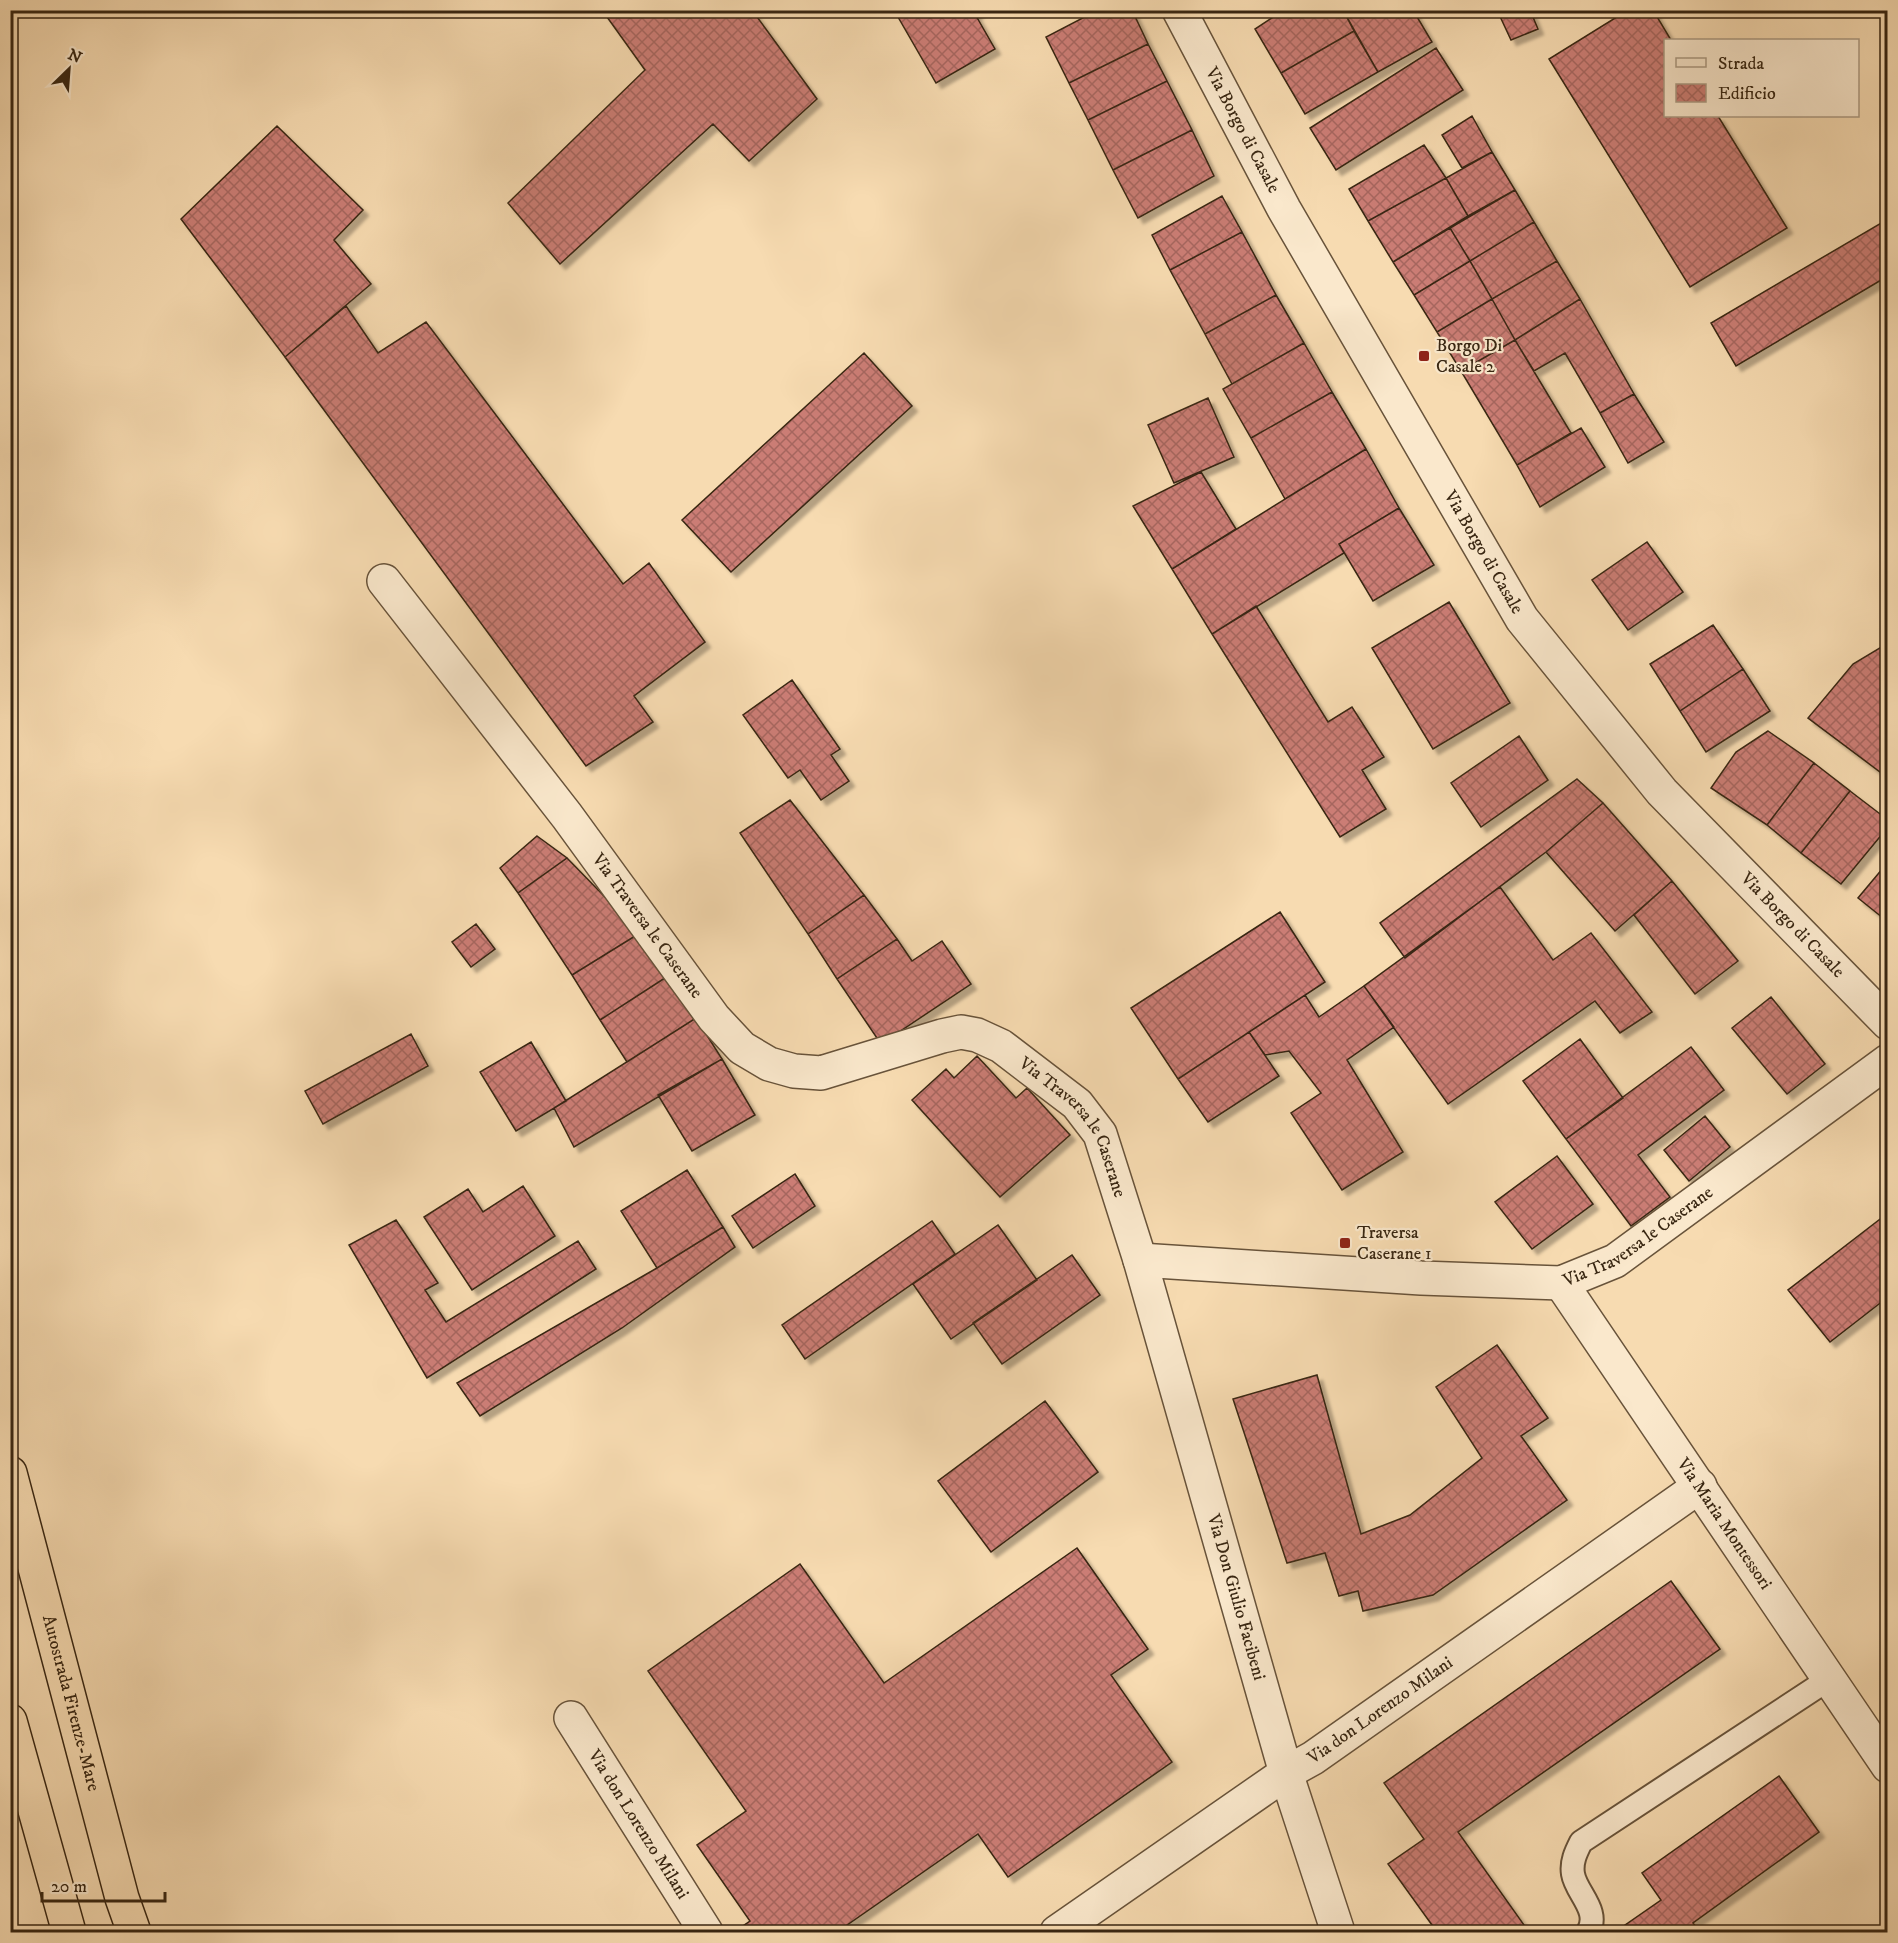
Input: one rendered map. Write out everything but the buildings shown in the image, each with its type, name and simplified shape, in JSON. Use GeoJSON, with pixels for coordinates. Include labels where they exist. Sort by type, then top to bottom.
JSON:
{"type":"FeatureCollection","features":[{"type":"Feature","properties":{"kind":"highway","name":"Autostrada Firenze-Mare"},"geometry":{"type":"LineString","coordinates":[[10,1473],[119,1887],[134,1932]]}},
{"type":"Feature","properties":{"kind":"highway"},"geometry":{"type":"LineString","coordinates":[[10,1721],[69,1932]]}},
{"type":"Feature","properties":{"kind":"street","name":"Via Borgo di Casale"},"geometry":{"type":"LineString","coordinates":[[1179,10],[1284,209],[1522,619],[1662,792],[1887,1023]]}},
{"type":"Feature","properties":{"kind":"street","name":"Via Traversa le Caserane"},"geometry":{"type":"LineString","coordinates":[[384,582],[567,816],[714,1018],[742,1048],[769,1064],[794,1071],[822,1073],[961,1032],[977,1035],[1001,1046],[1077,1104],[1100,1134],[1140,1260],[1420,1278],[1561,1283],[1615,1261],[1887,1060]]}},
{"type":"Feature","properties":{"kind":"street","name":"Via Don Giulio Facibeni"},"geometry":{"type":"LineString","coordinates":[[1140,1260],[1286,1773],[1338,1932]]}},
{"type":"Feature","properties":{"kind":"street","name":"Via Maria Montessori"},"geometry":{"type":"LineString","coordinates":[[1561,1283],[1700,1485],[1887,1766]]}},
{"type":"Feature","properties":{"kind":"street","name":"Via don Lorenzo Milani"},"geometry":{"type":"LineString","coordinates":[[1057,1932],[1286,1773],[1322,1752],[1700,1485]]}},
{"type":"Feature","properties":{"kind":"street","name":"Via don Lorenzo Milani"},"geometry":{"type":"LineString","coordinates":[[571,1718],[706,1932]]}},
{"type":"Feature","properties":{"kind":"lane"},"geometry":{"type":"LineString","coordinates":[[1588,1932],[1591,1928],[1589,1905],[1573,1876],[1573,1857],[1581,1842],[1829,1679]]}},
{"type":"Feature","properties":{"kind":"place","name":"Borgo Di Casale 2"},"geometry":{"type":"Point","coordinates":[1424,356]}},
{"type":"Feature","properties":{"kind":"place","name":"Traversa Caserane 1"},"geometry":{"type":"Point","coordinates":[1345,1243]}}]}
